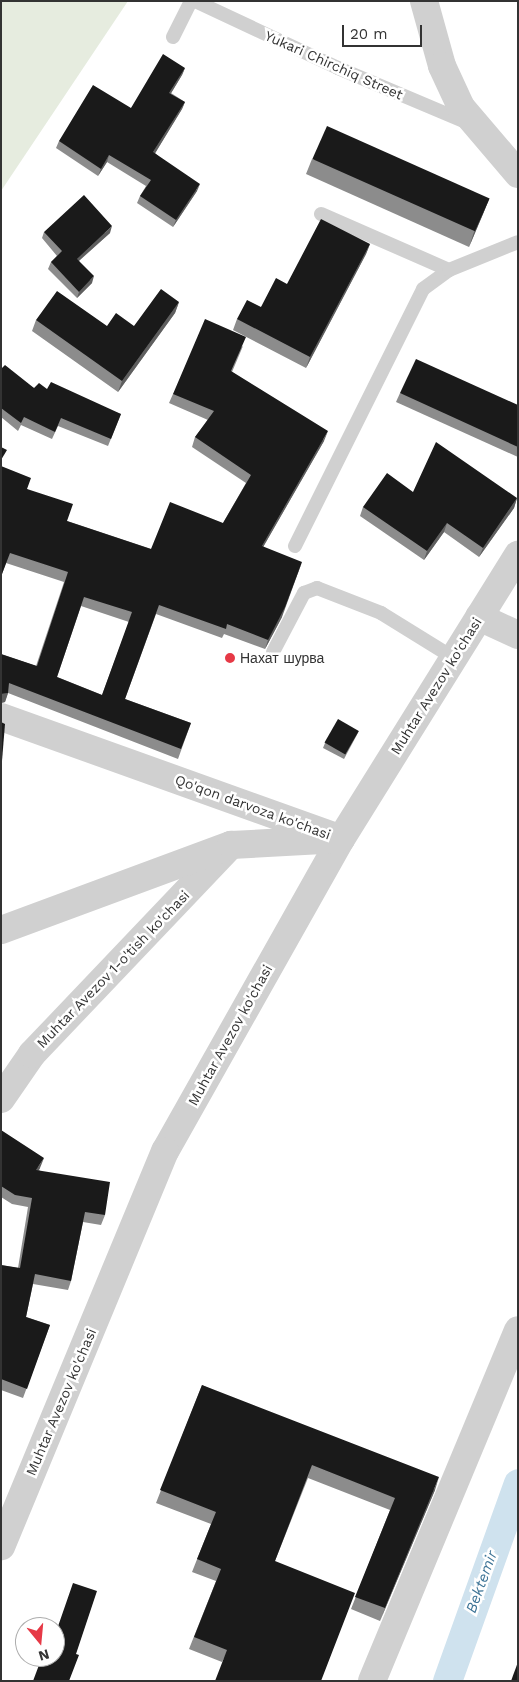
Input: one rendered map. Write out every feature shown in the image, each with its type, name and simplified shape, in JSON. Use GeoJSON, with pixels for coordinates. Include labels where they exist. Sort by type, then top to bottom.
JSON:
{"type":"FeatureCollection","features":[{"type":"Feature","properties":{"kind":"street","name":"Yukari Chirchiq Street"},"geometry":{"type":"LineString","coordinates":[[424,1],[442,66],[461,107],[475,126],[518,174]]}},
{"type":"Feature","properties":{"kind":"street","name":"Muhtar Avezov ko'chasi"},"geometry":{"type":"LineString","coordinates":[[1,1546],[165,1151],[340,839],[518,555]]}},
{"type":"Feature","properties":{"kind":"street"},"geometry":{"type":"LineString","coordinates":[[479,617],[518,635]]}},
{"type":"Feature","properties":{"kind":"street","name":"Qo'qon darvoza ko'chasi"},"geometry":{"type":"LineString","coordinates":[[1,717],[340,839]]}},
{"type":"Feature","properties":{"kind":"street","name":"Qo'qon darvoza ko'chasi"},"geometry":{"type":"LineString","coordinates":[[1,930],[231,845],[340,839]]}},
{"type":"Feature","properties":{"kind":"street","name":"Muhtar Avezov 1-o'tish ko'chasi"},"geometry":{"type":"LineString","coordinates":[[1,1099],[32,1054],[231,845]]}},
{"type":"Feature","properties":{"kind":"street"},"geometry":{"type":"LineString","coordinates":[[372,1681],[518,1330]]}},
{"type":"Feature","properties":{"kind":"lane"},"geometry":{"type":"LineString","coordinates":[[173,37],[191,1]]}},
{"type":"Feature","properties":{"kind":"lane","name":"Yukari Chirchiq Street"},"geometry":{"type":"LineString","coordinates":[[195,1],[338,68],[475,126]]}},
{"type":"Feature","properties":{"kind":"lane"},"geometry":{"type":"LineString","coordinates":[[321,214],[449,270]]}},
{"type":"Feature","properties":{"kind":"lane"},"geometry":{"type":"LineString","coordinates":[[295,546],[423,289],[449,270],[518,242]]}},
{"type":"Feature","properties":{"kind":"lane"},"geometry":{"type":"LineString","coordinates":[[273,652],[304,593],[317,588],[382,613],[454,658]]}},
{"type":"Feature","properties":{"kind":"shaded area"},"geometry":{"type":"Polygon","coordinates":[[[1,1],[128,1],[1,191],[1,1]]]}},
{"type":"Feature","properties":{"kind":"building"},"geometry":{"type":"Polygon","coordinates":[[[163,54],[185,68],[169,93],[185,102],[153,152],[200,184],[176,220],[140,196],[151,180],[109,155],[101,169],[59,141],[93,85],[131,108],[163,54]]]}},
{"type":"Feature","properties":{"kind":"building"},"geometry":{"type":"Polygon","coordinates":[[[327,126],[490,198],[475,231],[312,159],[327,126]]]}},
{"type":"Feature","properties":{"kind":"building"},"geometry":{"type":"Polygon","coordinates":[[[84,195],[112,226],[77,259],[94,276],[79,292],[51,262],[62,251],[44,232],[84,195]]]}},
{"type":"Feature","properties":{"kind":"building"},"geometry":{"type":"Polygon","coordinates":[[[321,219],[370,244],[310,357],[237,319],[247,300],[261,307],[276,278],[287,284],[321,219]]]}},
{"type":"Feature","properties":{"kind":"building"},"geometry":{"type":"Polygon","coordinates":[[[161,289],[179,302],[122,381],[36,320],[57,291],[107,326],[116,313],[134,326],[161,289]]]}},
{"type":"Feature","properties":{"kind":"building"},"geometry":{"type":"Polygon","coordinates":[[[205,319],[246,337],[231,371],[328,431],[262,546],[302,562],[285,607],[268,640],[227,624],[226,629],[159,605],[125,699],[191,723],[181,749],[9,683],[8,693],[1,694],[1,654],[37,666],[68,572],[10,553],[1,574],[1,466],[31,478],[27,489],[73,504],[67,521],[151,549],[170,502],[223,523],[251,475],[195,437],[214,411],[173,394],[205,319]],[[84,597],[57,677],[102,695],[132,612],[84,597]]]}},
{"type":"Feature","properties":{"kind":"building"},"geometry":{"type":"Polygon","coordinates":[[[416,359],[518,405],[518,447],[400,393],[416,359]]]}},
{"type":"Feature","properties":{"kind":"building"},"geometry":{"type":"Polygon","coordinates":[[[5,365],[34,388],[39,383],[47,389],[51,382],[121,414],[111,439],[61,418],[55,432],[24,417],[21,423],[1,408],[1,369],[5,365]]]}},
{"type":"Feature","properties":{"kind":"building"},"geometry":{"type":"Polygon","coordinates":[[[436,442],[517,498],[483,548],[447,523],[427,551],[363,507],[387,473],[413,492],[436,442]]]}},
{"type":"Feature","properties":{"kind":"building"},"geometry":{"type":"Polygon","coordinates":[[[1,447],[7,450],[1,460],[1,447]]]}},
{"type":"Feature","properties":{"kind":"building"},"geometry":{"type":"Polygon","coordinates":[[[338,719],[359,731],[345,754],[324,742],[338,719]]]}},
{"type":"Feature","properties":{"kind":"building"},"geometry":{"type":"Polygon","coordinates":[[[1,722],[5,724],[1,773],[1,722]]]}},
{"type":"Feature","properties":{"kind":"building"},"geometry":{"type":"Polygon","coordinates":[[[1,1130],[44,1158],[36,1170],[110,1182],[105,1215],[85,1212],[71,1281],[35,1274],[26,1317],[50,1325],[27,1389],[1,1379],[1,1265],[20,1268],[32,1198],[15,1195],[1,1186],[1,1130]]]}},
{"type":"Feature","properties":{"kind":"building"},"geometry":{"type":"Polygon","coordinates":[[[202,1385],[439,1477],[385,1608],[355,1597],[395,1498],[312,1465],[275,1561],[355,1593],[321,1681],[215,1681],[227,1650],[194,1637],[221,1569],[197,1559],[216,1512],[160,1490],[202,1385]]]}},
{"type":"Feature","properties":{"kind":"building"},"geometry":{"type":"Polygon","coordinates":[[[73,1583],[97,1591],[76,1654],[79,1655],[69,1681],[33,1681],[38,1667],[65,1667],[65,1617],[61,1617],[73,1583]]]}},
{"type":"Feature","properties":{"kind":"building"},"geometry":{"type":"Polygon","coordinates":[[[518,1662],[518,1681],[511,1681],[518,1662]]]}},
{"type":"Feature","properties":{"kind":"waterway","name":"Bektemir"},"geometry":{"type":"LineString","coordinates":[[447,1681],[518,1483]]}},
{"type":"Feature","properties":{"kind":"place","name":"Нахат шурва"},"geometry":{"type":"Point","coordinates":[230,658]}}]}
